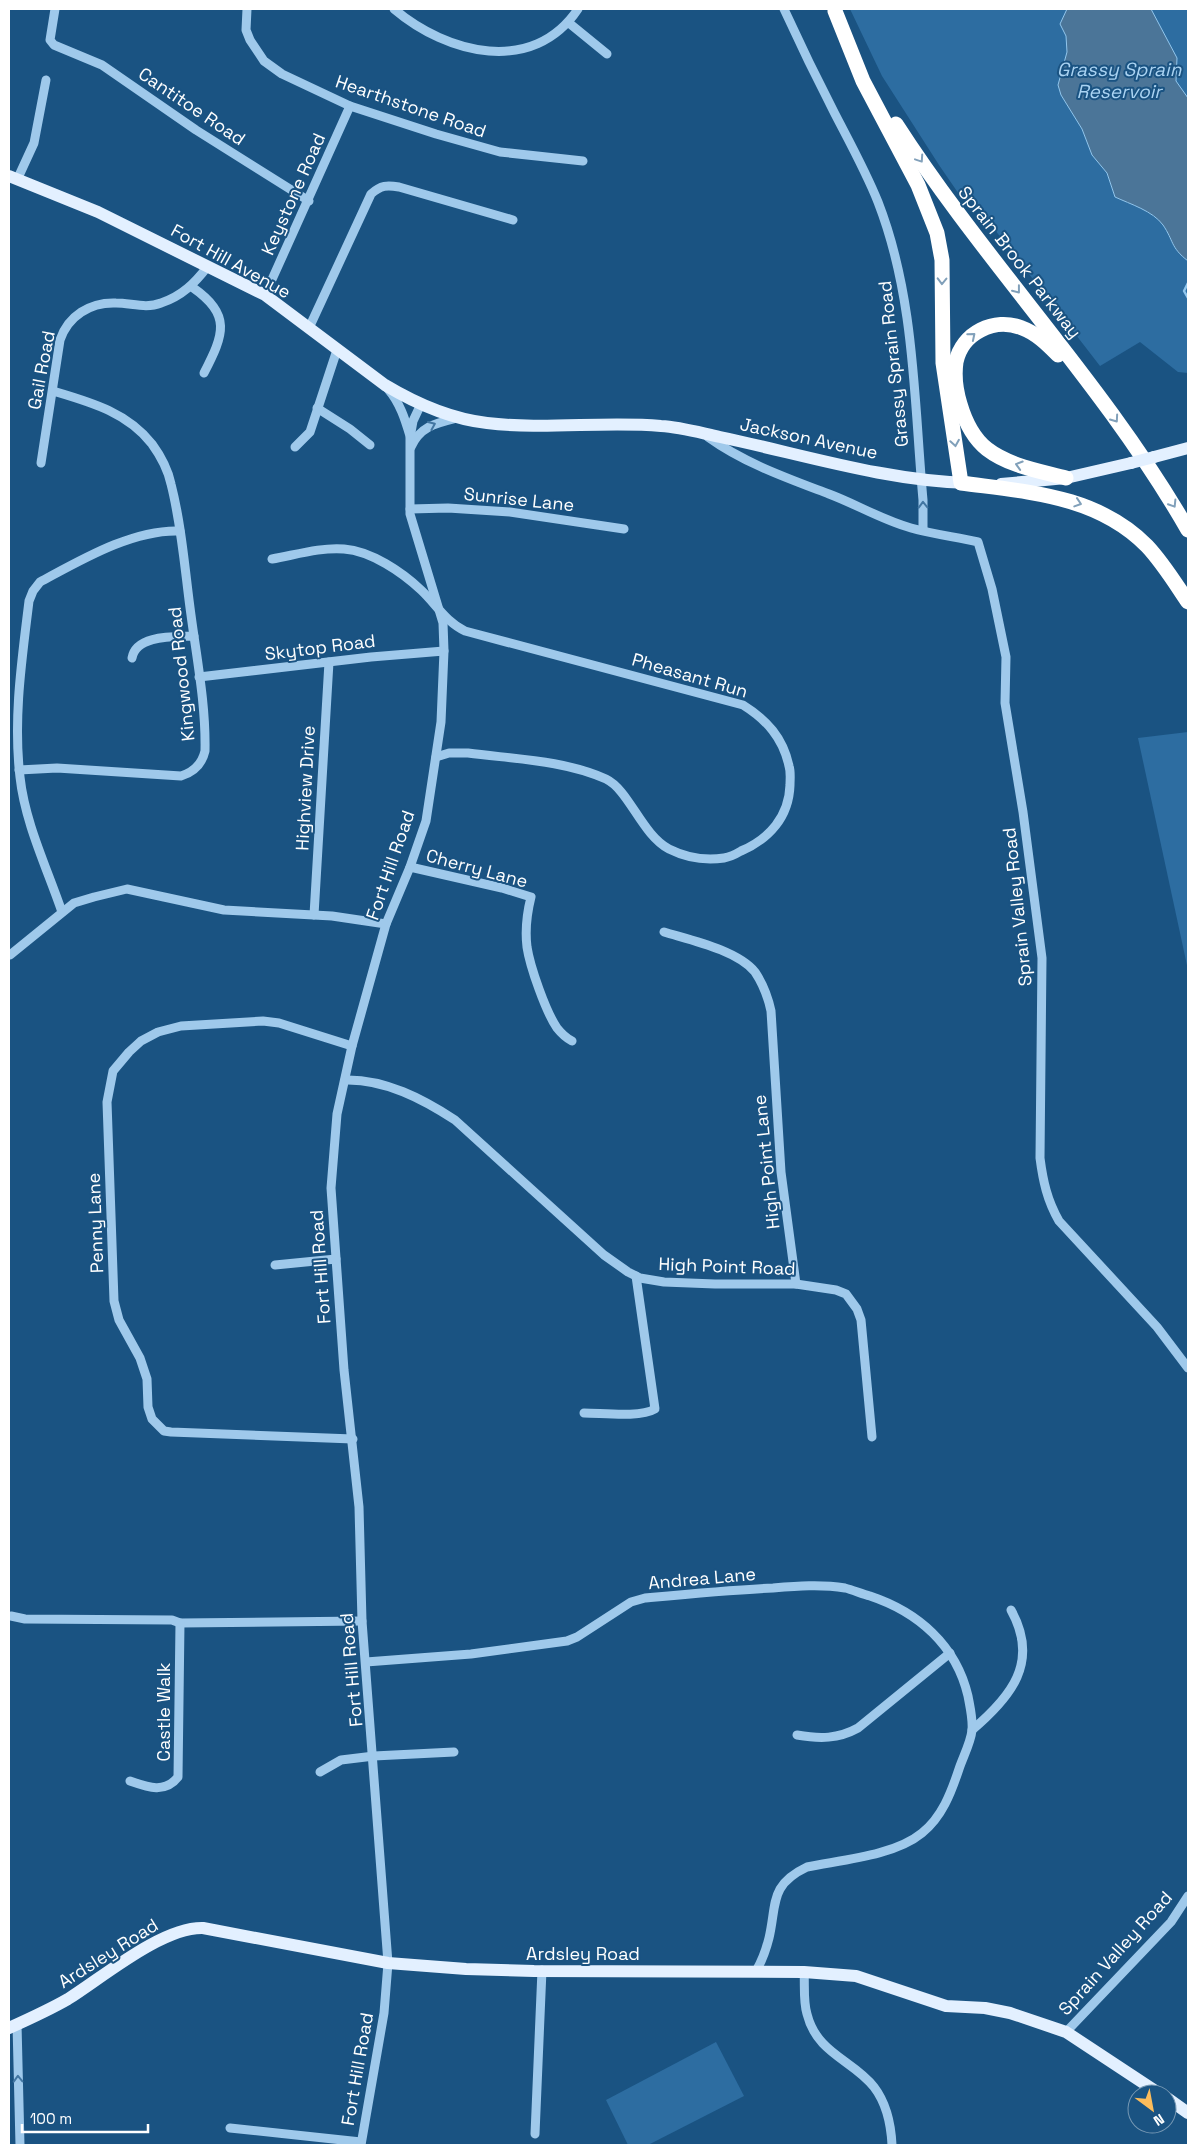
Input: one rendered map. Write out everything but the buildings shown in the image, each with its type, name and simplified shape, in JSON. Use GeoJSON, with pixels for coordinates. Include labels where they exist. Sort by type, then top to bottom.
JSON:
{"type":"FeatureCollection","features":[{"type":"Feature","properties":{"kind":"highway","name":"Sprain Brook Parkway"},"geometry":{"type":"LineString","coordinates":[[834,10],[878,93],[928,171],[973,234],[1097,393],[1137,450],[1188,530]]}},
{"type":"Feature","properties":{"kind":"highway"},"geometry":{"type":"LineString","coordinates":[[834,10],[869,93],[918,185],[937,233],[942,260],[943,363],[961,483],[1053,496],[1077,502],[1100,512],[1129,530],[1146,546],[1188,602]]}},
{"type":"Feature","properties":{"kind":"highway"},"geometry":{"type":"LineString","coordinates":[[1066,478],[1011,462],[992,453],[981,444],[967,424],[958,399],[955,373],[958,356],[965,342],[978,331],[994,325],[1012,325],[1040,338],[1097,393]]}},
{"type":"Feature","properties":{"kind":"main road","name":"Fort Hill Avenue"},"geometry":{"type":"LineString","coordinates":[[13,178],[98,212],[265,295],[385,385],[421,404]]}},
{"type":"Feature","properties":{"kind":"main road","name":"Jackson Avenue"},"geometry":{"type":"LineString","coordinates":[[421,404],[485,423],[661,426],[702,432],[849,466],[921,480],[961,483],[998,484],[1066,478],[1188,448]]}},
{"type":"Feature","properties":{"kind":"main road","name":"Ardsley Road"},"geometry":{"type":"LineString","coordinates":[[13,2026],[65,2000],[154,1943],[182,1930],[194,1927],[388,1963],[466,1969],[756,1971],[856,1976],[946,2006],[985,2008],[1010,2013],[1066,2032],[1145,2084]]}},
{"type":"Feature","properties":{"kind":"main road"},"geometry":{"type":"LineString","coordinates":[[1177,2105],[1188,2113]]}},
{"type":"Feature","properties":{"kind":"street","name":"Cantitoe Road"},"geometry":{"type":"LineString","coordinates":[[55,9],[50,40],[54,45],[102,65],[196,130],[308,201]]}},
{"type":"Feature","properties":{"kind":"street","name":"Hearthstone Road"},"geometry":{"type":"LineString","coordinates":[[246,9],[246,30],[250,40],[264,61],[282,74],[350,106],[436,134],[500,152],[582,161]]}},
{"type":"Feature","properties":{"kind":"street"},"geometry":{"type":"LineString","coordinates":[[394,9],[424,31],[449,42],[498,52],[535,46],[556,34],[569,23],[578,9]]}},
{"type":"Feature","properties":{"kind":"street","name":"Grassy Sprain Road"},"geometry":{"type":"LineString","coordinates":[[784,9],[863,169],[878,203],[895,256],[907,314],[921,480],[923,530]]}},
{"type":"Feature","properties":{"kind":"street"},"geometry":{"type":"LineString","coordinates":[[569,23],[607,54]]}},
{"type":"Feature","properties":{"kind":"street"},"geometry":{"type":"LineString","coordinates":[[13,178],[34,143],[46,80]]}},
{"type":"Feature","properties":{"kind":"street","name":"Keystone Road"},"geometry":{"type":"LineString","coordinates":[[265,295],[350,106]]}},
{"type":"Feature","properties":{"kind":"street"},"geometry":{"type":"LineString","coordinates":[[309,328],[371,194],[379,186],[400,187],[513,220]]}},
{"type":"Feature","properties":{"kind":"street","name":"Gail Road"},"geometry":{"type":"LineString","coordinates":[[41,464],[54,390],[60,340],[64,329],[71,319],[80,311],[101,304],[115,303],[140,306],[157,304],[192,286],[208,266]]}},
{"type":"Feature","properties":{"kind":"street"},"geometry":{"type":"LineString","coordinates":[[192,286],[208,298],[218,312],[220,334],[204,372]]}},
{"type":"Feature","properties":{"kind":"street"},"geometry":{"type":"LineString","coordinates":[[295,446],[310,432],[337,350]]}},
{"type":"Feature","properties":{"kind":"street"},"geometry":{"type":"LineString","coordinates":[[385,385],[395,397],[401,410],[411,442],[427,427],[463,417]]}},
{"type":"Feature","properties":{"kind":"street","name":"Kingwood Road"},"geometry":{"type":"LineString","coordinates":[[19,770],[90,769],[169,776],[189,773],[203,759],[205,751],[199,677],[180,531],[171,483],[161,458],[152,444],[136,427],[123,418],[104,408],[54,390]]}},
{"type":"Feature","properties":{"kind":"street","name":"Fort Hill Road"},"geometry":{"type":"LineString","coordinates":[[361,2144],[384,2013],[388,1963],[374,1756],[362,1621],[360,1507],[344,1370],[331,1207],[332,1163],[337,1114],[352,1046],[386,924],[410,867],[426,821],[441,722],[444,651],[443,623],[416,537],[410,508],[413,421],[421,404]]}},
{"type":"Feature","properties":{"kind":"street"},"geometry":{"type":"LineString","coordinates":[[317,408],[350,429],[370,445]]}},
{"type":"Feature","properties":{"kind":"street"},"geometry":{"type":"LineString","coordinates":[[702,432],[730,453],[760,467],[839,498],[863,510],[911,528],[923,530]]}},
{"type":"Feature","properties":{"kind":"street","name":"Sunrise Lane"},"geometry":{"type":"LineString","coordinates":[[410,508],[448,508],[510,512],[624,529]]}},
{"type":"Feature","properties":{"kind":"street"},"geometry":{"type":"LineString","coordinates":[[62,912],[25,803],[19,770],[17,729],[19,687],[29,601],[32,591],[40,582],[126,540],[162,530],[180,531]]}},
{"type":"Feature","properties":{"kind":"street","name":"Sprain Valley Road"},"geometry":{"type":"LineString","coordinates":[[923,530],[978,542],[992,589],[1006,657],[1005,703],[1023,812],[1042,958],[1040,1158],[1043,1182],[1049,1203],[1059,1221],[1157,1327],[1188,1368]]}},
{"type":"Feature","properties":{"kind":"street","name":"Pheasant Run"},"geometry":{"type":"LineString","coordinates":[[272,560],[323,550],[344,548],[355,550],[408,579],[423,591],[440,612],[455,626],[465,631],[743,705],[767,722],[778,737],[790,769],[790,793],[785,812],[776,827],[763,838],[748,848],[726,858],[696,859],[682,855],[656,840],[617,788],[608,780],[585,770],[468,753],[450,753],[436,757]]}},
{"type":"Feature","properties":{"kind":"street"},"geometry":{"type":"LineString","coordinates":[[132,658],[133,652],[140,644],[168,637],[194,636]]}},
{"type":"Feature","properties":{"kind":"street","name":"Skytop Road"},"geometry":{"type":"LineString","coordinates":[[199,677],[444,651]]}},
{"type":"Feature","properties":{"kind":"street","name":"Highview Drive"},"geometry":{"type":"LineString","coordinates":[[314,915],[329,662]]}},
{"type":"Feature","properties":{"kind":"street","name":"Cherry Lane"},"geometry":{"type":"LineString","coordinates":[[410,867],[502,888],[531,897],[526,933],[531,965],[558,1030],[572,1041]]}},
{"type":"Feature","properties":{"kind":"street"},"geometry":{"type":"LineString","coordinates":[[10,955],[74,903],[94,896],[127,889],[224,910],[332,916],[386,924]]}},
{"type":"Feature","properties":{"kind":"street","name":"High Point Lane"},"geometry":{"type":"LineString","coordinates":[[664,932],[723,951],[742,961],[754,972],[767,994],[771,1011],[781,1172],[796,1284]]}},
{"type":"Feature","properties":{"kind":"street","name":"Penny Lane"},"geometry":{"type":"LineString","coordinates":[[352,1046],[279,1023],[263,1021],[181,1026],[158,1032],[141,1041],[129,1052],[113,1071],[107,1102],[114,1301],[119,1320],[140,1358],[147,1379],[148,1407],[152,1418],[164,1430],[171,1432],[353,1438]]}},
{"type":"Feature","properties":{"kind":"street","name":"High Point Road"},"geometry":{"type":"LineString","coordinates":[[345,1080],[375,1083],[429,1102],[455,1120],[604,1255],[636,1276],[664,1282],[796,1284],[846,1294],[857,1309],[864,1336],[872,1437]]}},
{"type":"Feature","properties":{"kind":"street"},"geometry":{"type":"LineString","coordinates":[[275,1265],[336,1259]]}},
{"type":"Feature","properties":{"kind":"street"},"geometry":{"type":"LineString","coordinates":[[584,1412],[638,1413],[650,1412],[655,1409],[636,1276]]}},
{"type":"Feature","properties":{"kind":"street","name":"Andrea Lane"},"geometry":{"type":"LineString","coordinates":[[366,1662],[471,1654],[567,1641],[577,1637],[631,1602],[645,1598],[737,1589],[814,1585],[845,1588],[902,1609],[920,1620],[932,1631],[950,1653],[959,1668],[966,1688],[972,1730]]}},
{"type":"Feature","properties":{"kind":"street"},"geometry":{"type":"LineString","coordinates":[[756,1971],[762,1961],[769,1938],[775,1898],[786,1880],[795,1872],[806,1867],[887,1850],[921,1834],[934,1821],[952,1791],[972,1730],[996,1710],[1012,1688],[1018,1675],[1024,1649],[1023,1637],[1011,1610]]}},
{"type":"Feature","properties":{"kind":"street"},"geometry":{"type":"LineString","coordinates":[[11,1616],[25,1618],[172,1620],[180,1624],[362,1621]]}},
{"type":"Feature","properties":{"kind":"street","name":"Castle Walk"},"geometry":{"type":"LineString","coordinates":[[130,1780],[152,1788],[173,1784],[178,1777],[180,1624]]}},
{"type":"Feature","properties":{"kind":"street"},"geometry":{"type":"LineString","coordinates":[[797,1735],[831,1738],[846,1735],[858,1728],[950,1653]]}},
{"type":"Feature","properties":{"kind":"street"},"geometry":{"type":"LineString","coordinates":[[320,1772],[341,1760],[374,1756],[454,1752]]}},
{"type":"Feature","properties":{"kind":"street","name":"Sprain Valley Road"},"geometry":{"type":"LineString","coordinates":[[1066,2032],[1171,1922],[1188,1896]]}},
{"type":"Feature","properties":{"kind":"street"},"geometry":{"type":"LineString","coordinates":[[535,2134],[542,1970]]}},
{"type":"Feature","properties":{"kind":"street"},"geometry":{"type":"LineString","coordinates":[[804,1972],[807,2014],[817,2036],[832,2054],[863,2076],[875,2088],[888,2113],[892,2145]]}},
{"type":"Feature","properties":{"kind":"street"},"geometry":{"type":"LineString","coordinates":[[13,2026],[20,2145]]}},
{"type":"Feature","properties":{"kind":"street"},"geometry":{"type":"LineString","coordinates":[[230,2128],[361,2144]]}},
{"type":"Feature","properties":{"kind":"shaded area"},"geometry":{"type":"Polygon","coordinates":[[[850,9],[1079,9],[1061,95],[1082,129],[1092,155],[1107,173],[1115,197],[1141,208],[1159,220],[1175,248],[1188,261],[1188,373],[1178,372],[1140,342],[1100,366],[968,195],[963,200],[882,76],[850,9]]]}},
{"type":"Feature","properties":{"kind":"shaded area"},"geometry":{"type":"Polygon","coordinates":[[[1093,9],[1188,9],[1188,123],[1093,9]]]}},
{"type":"Feature","properties":{"kind":"shaded area"},"geometry":{"type":"Polygon","coordinates":[[[1188,732],[1188,970],[1138,738],[1188,732]]]}},
{"type":"Feature","properties":{"kind":"shaded area"},"geometry":{"type":"Polygon","coordinates":[[[716,2042],[744,2096],[648,2145],[628,2145],[606,2100],[716,2042]]]}},
{"type":"Feature","properties":{"kind":"water","name":"Grassy Sprain Reservoir"},"geometry":{"type":"Polygon","coordinates":[[[1067,9],[1151,9],[1177,58],[1176,81],[1188,98],[1188,261],[1175,248],[1159,220],[1141,208],[1115,197],[1107,173],[1092,155],[1082,129],[1061,95],[1058,85],[1067,52],[1066,36],[1060,24],[1067,9]]]}},
{"type":"Feature","properties":{"kind":"waterway"},"geometry":{"type":"LineString","coordinates":[[1188,283],[1184,291],[1188,298]]}}]}
